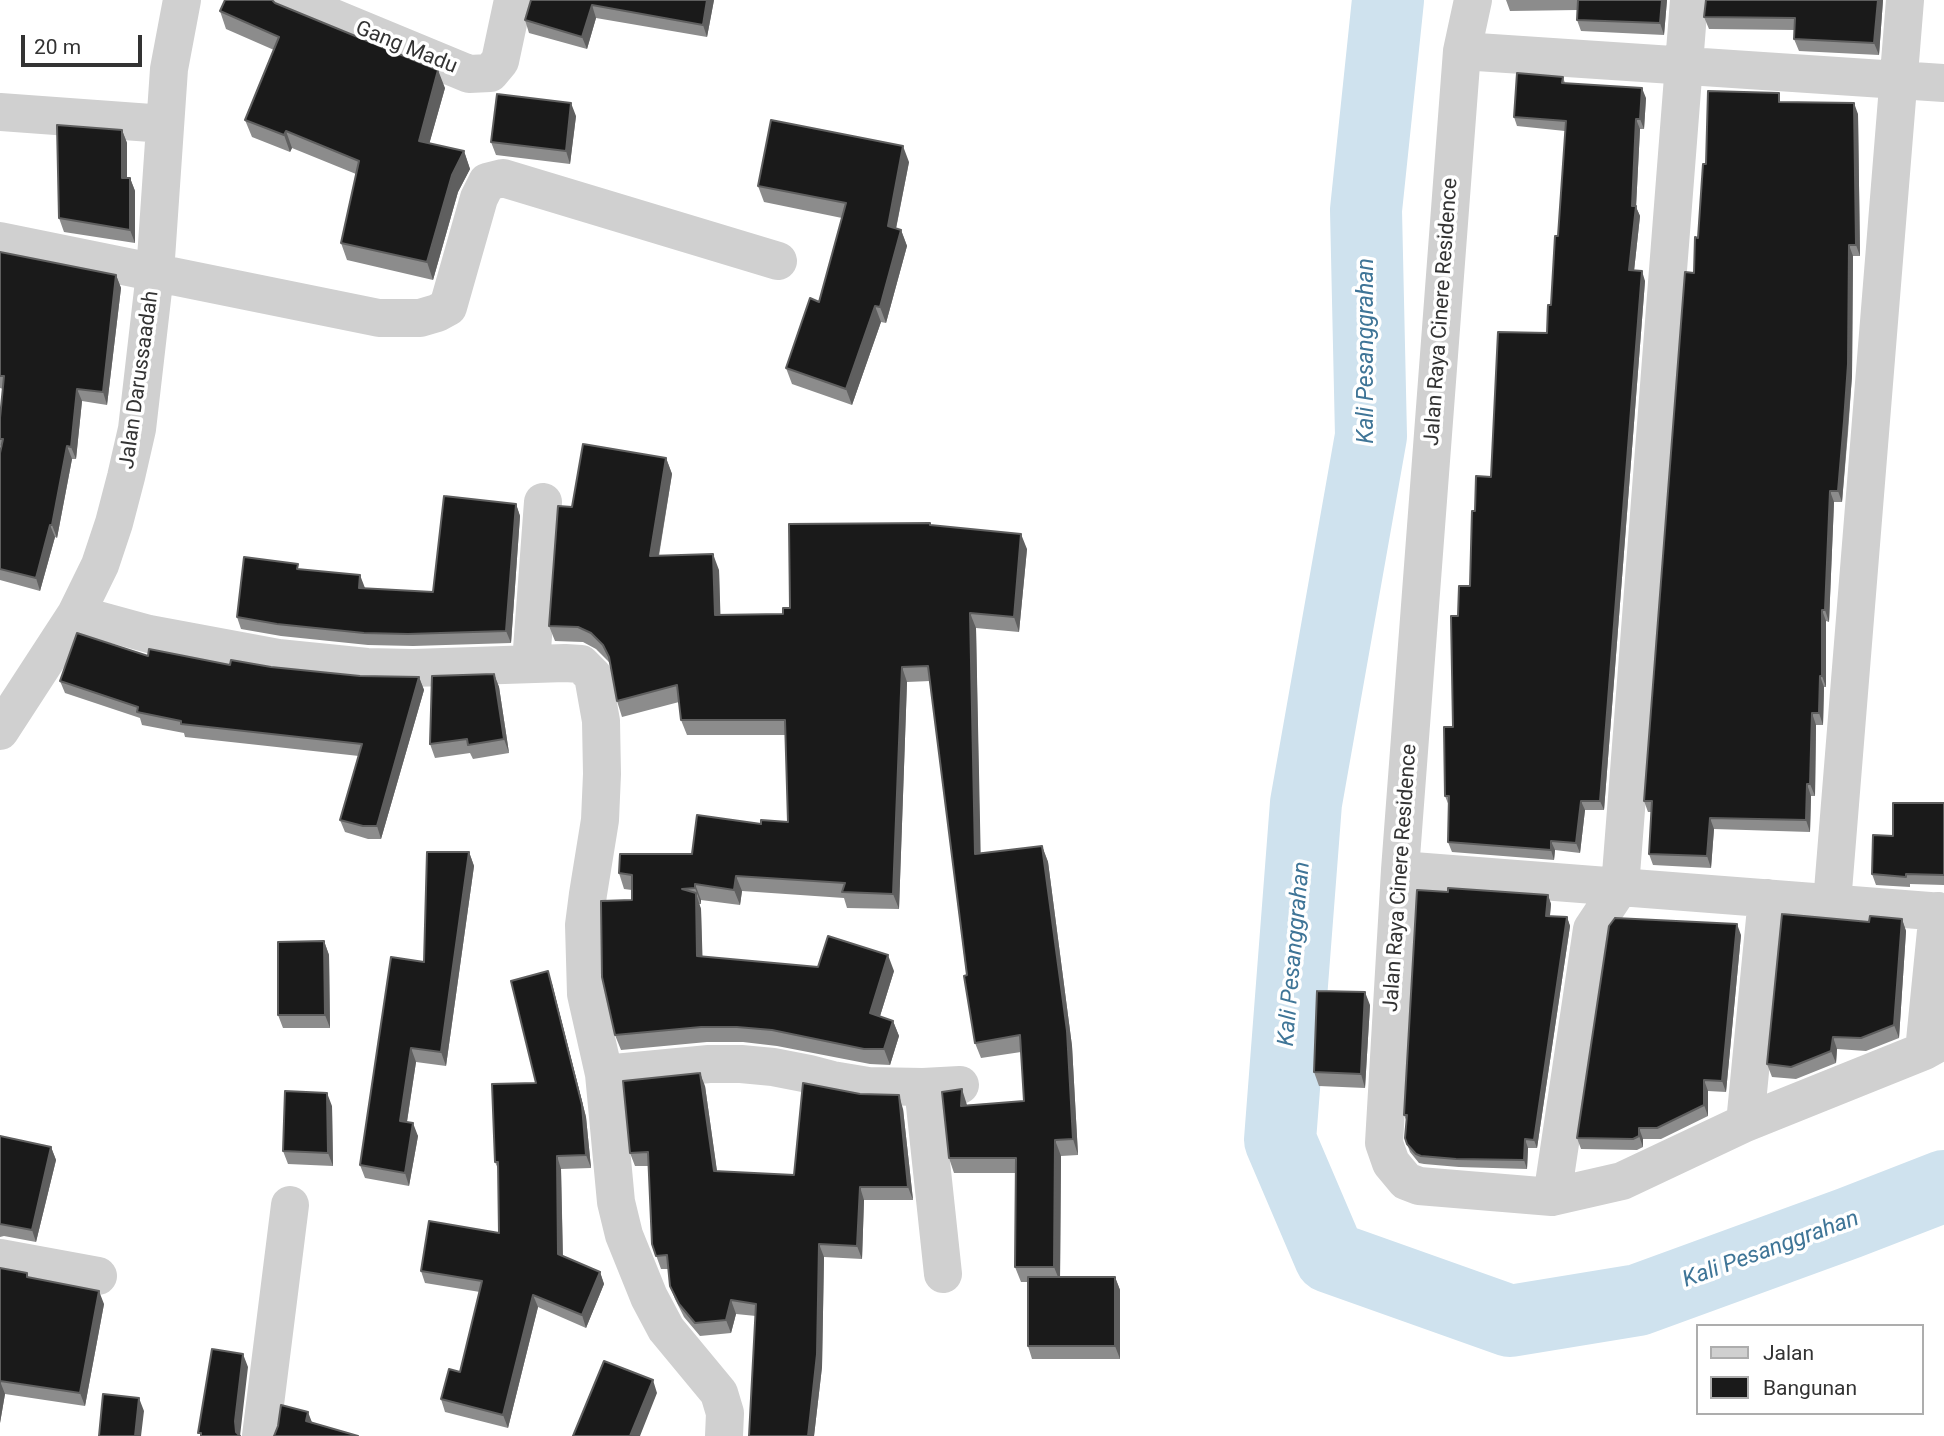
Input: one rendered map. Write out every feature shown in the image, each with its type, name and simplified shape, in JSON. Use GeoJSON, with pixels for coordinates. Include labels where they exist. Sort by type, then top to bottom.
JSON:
{"type":"FeatureCollection","features":[{"type":"Feature","properties":{"kind":"street","name":"Jalan Darussaadah"},"geometry":{"type":"LineString","coordinates":[[0,731],[76,614],[100,565],[126,477],[137,429],[155,273],[169,69],[182,0]]}},
{"type":"Feature","properties":{"kind":"street","name":"Gang Madu"},"geometry":{"type":"LineString","coordinates":[[290,0],[469,74],[490,73],[500,61],[513,0]]}},
{"type":"Feature","properties":{"kind":"street","name":"Jalan Raya Cinere Residence"},"geometry":{"type":"LineString","coordinates":[[1473,0],[1462,51],[1399,870],[1384,1143],[1391,1163],[1406,1181],[1419,1186],[1552,1197],[1622,1181],[1745,1124],[1934,1045]]}},
{"type":"Feature","properties":{"kind":"street"},"geometry":{"type":"LineString","coordinates":[[1552,1197],[1592,929],[1620,887],[1689,0]]}},
{"type":"Feature","properties":{"kind":"street"},"geometry":{"type":"LineString","coordinates":[[1832,904],[1905,0]]}},
{"type":"Feature","properties":{"kind":"street"},"geometry":{"type":"LineString","coordinates":[[1462,51],[1944,83]]}},
{"type":"Feature","properties":{"kind":"street"},"geometry":{"type":"LineString","coordinates":[[0,112],[165,124]]}},
{"type":"Feature","properties":{"kind":"street"},"geometry":{"type":"LineString","coordinates":[[0,241],[379,318],[420,318],[448,307],[479,198],[486,182],[503,178],[778,261]]}},
{"type":"Feature","properties":{"kind":"street"},"geometry":{"type":"LineString","coordinates":[[531,663],[543,502]]}},
{"type":"Feature","properties":{"kind":"street"},"geometry":{"type":"LineString","coordinates":[[76,614],[149,634],[291,659],[367,667],[413,668],[531,663],[581,664],[593,676],[601,721],[600,820],[584,925],[586,994],[604,1074],[615,1202],[624,1235],[649,1297],[666,1329],[719,1393],[725,1413],[724,1436]]}},
{"type":"Feature","properties":{"kind":"street"},"geometry":{"type":"LineString","coordinates":[[1399,870],[1941,912],[1934,1045]]}},
{"type":"Feature","properties":{"kind":"street"},"geometry":{"type":"LineString","coordinates":[[1745,1124],[1767,898]]}},
{"type":"Feature","properties":{"kind":"street"},"geometry":{"type":"LineString","coordinates":[[604,1074],[709,1064],[741,1064],[773,1067],[851,1084],[885,1087],[960,1085]]}},
{"type":"Feature","properties":{"kind":"street"},"geometry":{"type":"LineString","coordinates":[[923,1087],[943,1274]]}},
{"type":"Feature","properties":{"kind":"street"},"geometry":{"type":"LineString","coordinates":[[261,1436],[290,1205]]}},
{"type":"Feature","properties":{"kind":"street"},"geometry":{"type":"LineString","coordinates":[[0,1258],[98,1276]]}},
{"type":"Feature","properties":{"kind":"building"},"geometry":{"type":"Polygon","coordinates":[[[225,0],[272,0],[438,70],[419,141],[464,151],[452,175],[427,262],[341,243],[359,161],[286,131],[284,135],[245,120],[279,37],[220,11],[225,0]]]}},
{"type":"Feature","properties":{"kind":"building"},"geometry":{"type":"Polygon","coordinates":[[[531,0],[707,0],[703,25],[592,5],[582,37],[525,20],[531,0]]]}},
{"type":"Feature","properties":{"kind":"building"},"geometry":{"type":"Polygon","coordinates":[[[1578,0],[1662,0],[1660,23],[1577,20],[1578,0]]]}},
{"type":"Feature","properties":{"kind":"building"},"geometry":{"type":"Polygon","coordinates":[[[1706,0],[1878,0],[1874,43],[1794,39],[1795,18],[1704,17],[1706,0]]]}},
{"type":"Feature","properties":{"kind":"building"},"geometry":{"type":"Polygon","coordinates":[[[1517,73],[1563,77],[1562,83],[1642,88],[1640,119],[1636,119],[1632,206],[1636,206],[1629,270],[1642,271],[1600,801],[1581,801],[1576,843],[1551,841],[1551,850],[1448,842],[1449,796],[1445,796],[1444,727],[1453,727],[1451,616],[1458,616],[1459,586],[1470,586],[1476,476],[1491,477],[1498,332],[1547,333],[1555,236],[1558,236],[1566,121],[1514,117],[1517,73]]]}},
{"type":"Feature","properties":{"kind":"building"},"geometry":{"type":"Polygon","coordinates":[[[1708,91],[1779,93],[1779,102],[1854,103],[1856,245],[1849,245],[1848,364],[1844,421],[1838,491],[1830,491],[1825,610],[1822,610],[1822,676],[1819,713],[1812,713],[1806,820],[1710,818],[1707,856],[1649,854],[1652,801],[1644,801],[1685,272],[1694,273],[1703,164],[1706,164],[1708,91]]]}},
{"type":"Feature","properties":{"kind":"building"},"geometry":{"type":"Polygon","coordinates":[[[497,94],[571,103],[566,151],[491,142],[497,94]]]}},
{"type":"Feature","properties":{"kind":"building"},"geometry":{"type":"Polygon","coordinates":[[[771,120],[903,146],[888,226],[901,230],[880,307],[875,306],[846,389],[786,368],[810,298],[819,302],[846,203],[758,186],[771,120]]]}},
{"type":"Feature","properties":{"kind":"building"},"geometry":{"type":"Polygon","coordinates":[[[57,125],[122,130],[122,178],[130,178],[130,230],[59,218],[57,125]]]}},
{"type":"Feature","properties":{"kind":"building"},"geometry":{"type":"Polygon","coordinates":[[[0,252],[116,275],[103,392],[77,389],[71,447],[67,446],[52,525],[36,578],[0,569],[0,453],[3,439],[0,439],[0,418],[4,376],[0,376],[0,252]]]}},
{"type":"Feature","properties":{"kind":"building"},"geometry":{"type":"Polygon","coordinates":[[[583,444],[666,458],[650,556],[713,554],[715,615],[783,614],[783,608],[790,608],[789,524],[930,523],[1021,534],[1014,617],[970,613],[975,854],[1042,846],[1067,1031],[1073,1139],[1055,1140],[1054,1267],[1015,1267],[1016,1158],[949,1158],[942,1092],[962,1089],[961,1106],[1024,1101],[1020,1035],[975,1043],[964,976],[967,975],[928,666],[902,667],[893,894],[842,892],[845,883],[736,876],[734,890],[695,884],[695,888],[682,889],[696,893],[697,956],[818,967],[828,936],[888,955],[870,1013],[893,1021],[884,1049],[864,1049],[772,1030],[737,1027],[701,1027],[615,1035],[602,977],[601,901],[632,900],[632,875],[619,873],[620,854],[692,854],[697,815],[761,824],[761,820],[788,822],[785,720],[681,720],[677,685],[617,701],[609,657],[603,645],[591,633],[578,627],[549,626],[558,506],[572,507],[583,444]]]}},
{"type":"Feature","properties":{"kind":"building"},"geometry":{"type":"Polygon","coordinates":[[[444,496],[516,504],[506,631],[364,633],[237,617],[244,557],[298,564],[297,569],[360,575],[359,588],[433,592],[444,496]]]}},
{"type":"Feature","properties":{"kind":"building"},"geometry":{"type":"Polygon","coordinates":[[[77,633],[148,656],[149,649],[230,665],[231,660],[360,676],[419,677],[377,826],[363,826],[340,820],[362,744],[181,724],[181,721],[137,712],[138,707],[60,681],[77,633]]]}},
{"type":"Feature","properties":{"kind":"building"},"geometry":{"type":"Polygon","coordinates":[[[494,674],[504,739],[468,745],[467,739],[430,744],[432,676],[494,674]]]}},
{"type":"Feature","properties":{"kind":"building"},"geometry":{"type":"Polygon","coordinates":[[[1893,803],[1944,803],[1944,875],[1906,874],[1906,877],[1872,874],[1873,835],[1893,836],[1893,803]]]}},
{"type":"Feature","properties":{"kind":"building"},"geometry":{"type":"Polygon","coordinates":[[[427,852],[469,852],[441,1052],[411,1048],[400,1121],[413,1123],[405,1173],[360,1165],[391,957],[424,962],[427,852]]]}},
{"type":"Feature","properties":{"kind":"building"},"geometry":{"type":"Polygon","coordinates":[[[1448,888],[1548,895],[1546,916],[1567,917],[1534,1140],[1525,1139],[1524,1160],[1421,1156],[1407,1144],[1405,1138],[1407,1115],[1404,1115],[1417,890],[1448,892],[1448,888]]]}},
{"type":"Feature","properties":{"kind":"building"},"geometry":{"type":"Polygon","coordinates":[[[1782,914],[1869,922],[1870,916],[1902,919],[1894,1025],[1861,1038],[1833,1037],[1831,1051],[1791,1067],[1767,1064],[1782,914]]]}},
{"type":"Feature","properties":{"kind":"building"},"geometry":{"type":"Polygon","coordinates":[[[1615,918],[1737,924],[1722,1081],[1704,1080],[1704,1105],[1657,1128],[1639,1128],[1639,1136],[1633,1139],[1577,1138],[1609,926],[1615,918]]]}},
{"type":"Feature","properties":{"kind":"building"},"geometry":{"type":"Polygon","coordinates":[[[324,941],[325,1015],[278,1015],[278,942],[324,941]]]}},
{"type":"Feature","properties":{"kind":"building"},"geometry":{"type":"Polygon","coordinates":[[[548,971],[582,1105],[586,1155],[557,1156],[558,1254],[600,1272],[582,1315],[533,1295],[503,1415],[441,1399],[449,1369],[460,1372],[482,1281],[421,1271],[429,1221],[499,1233],[498,1162],[495,1162],[492,1084],[536,1083],[511,981],[548,971]]]}},
{"type":"Feature","properties":{"kind":"building"},"geometry":{"type":"Polygon","coordinates":[[[1317,991],[1365,992],[1361,1074],[1314,1072],[1317,991]]]}},
{"type":"Feature","properties":{"kind":"building"},"geometry":{"type":"Polygon","coordinates":[[[700,1073],[714,1171],[794,1175],[803,1083],[860,1094],[899,1095],[908,1187],[860,1187],[857,1246],[819,1244],[817,1354],[808,1436],[749,1436],[756,1304],[731,1300],[726,1320],[695,1323],[679,1304],[670,1286],[667,1255],[656,1256],[652,1244],[648,1152],[630,1153],[623,1081],[700,1073]]]}},
{"type":"Feature","properties":{"kind":"building"},"geometry":{"type":"Polygon","coordinates":[[[285,1091],[327,1093],[328,1153],[283,1151],[285,1091]]]}},
{"type":"Feature","properties":{"kind":"building"},"geometry":{"type":"Polygon","coordinates":[[[0,1136],[51,1147],[32,1230],[0,1224],[0,1136]]]}},
{"type":"Feature","properties":{"kind":"building"},"geometry":{"type":"Polygon","coordinates":[[[0,1268],[27,1273],[27,1277],[99,1291],[80,1393],[0,1381],[0,1268]]]}},
{"type":"Feature","properties":{"kind":"building"},"geometry":{"type":"Polygon","coordinates":[[[1028,1277],[1115,1277],[1115,1346],[1028,1346],[1028,1277]]]}},
{"type":"Feature","properties":{"kind":"building"},"geometry":{"type":"Polygon","coordinates":[[[212,1349],[243,1354],[235,1421],[236,1432],[240,1436],[201,1436],[201,1433],[198,1433],[212,1349]]]}},
{"type":"Feature","properties":{"kind":"building"},"geometry":{"type":"Polygon","coordinates":[[[604,1361],[653,1380],[630,1436],[573,1436],[604,1361]]]}},
{"type":"Feature","properties":{"kind":"building"},"geometry":{"type":"Polygon","coordinates":[[[103,1394],[139,1398],[135,1436],[99,1436],[103,1394]]]}},
{"type":"Feature","properties":{"kind":"building"},"geometry":{"type":"Polygon","coordinates":[[[281,1405],[308,1412],[306,1421],[358,1436],[274,1436],[281,1405]]]}},
{"type":"Feature","properties":{"kind":"waterway","name":"Kali Pesanggrahan"},"geometry":{"type":"LineString","coordinates":[[1388,0],[1366,210],[1371,436],[1306,803],[1280,1140],[1330,1257],[1510,1321],[1638,1300],[1944,1186]]}}]}
